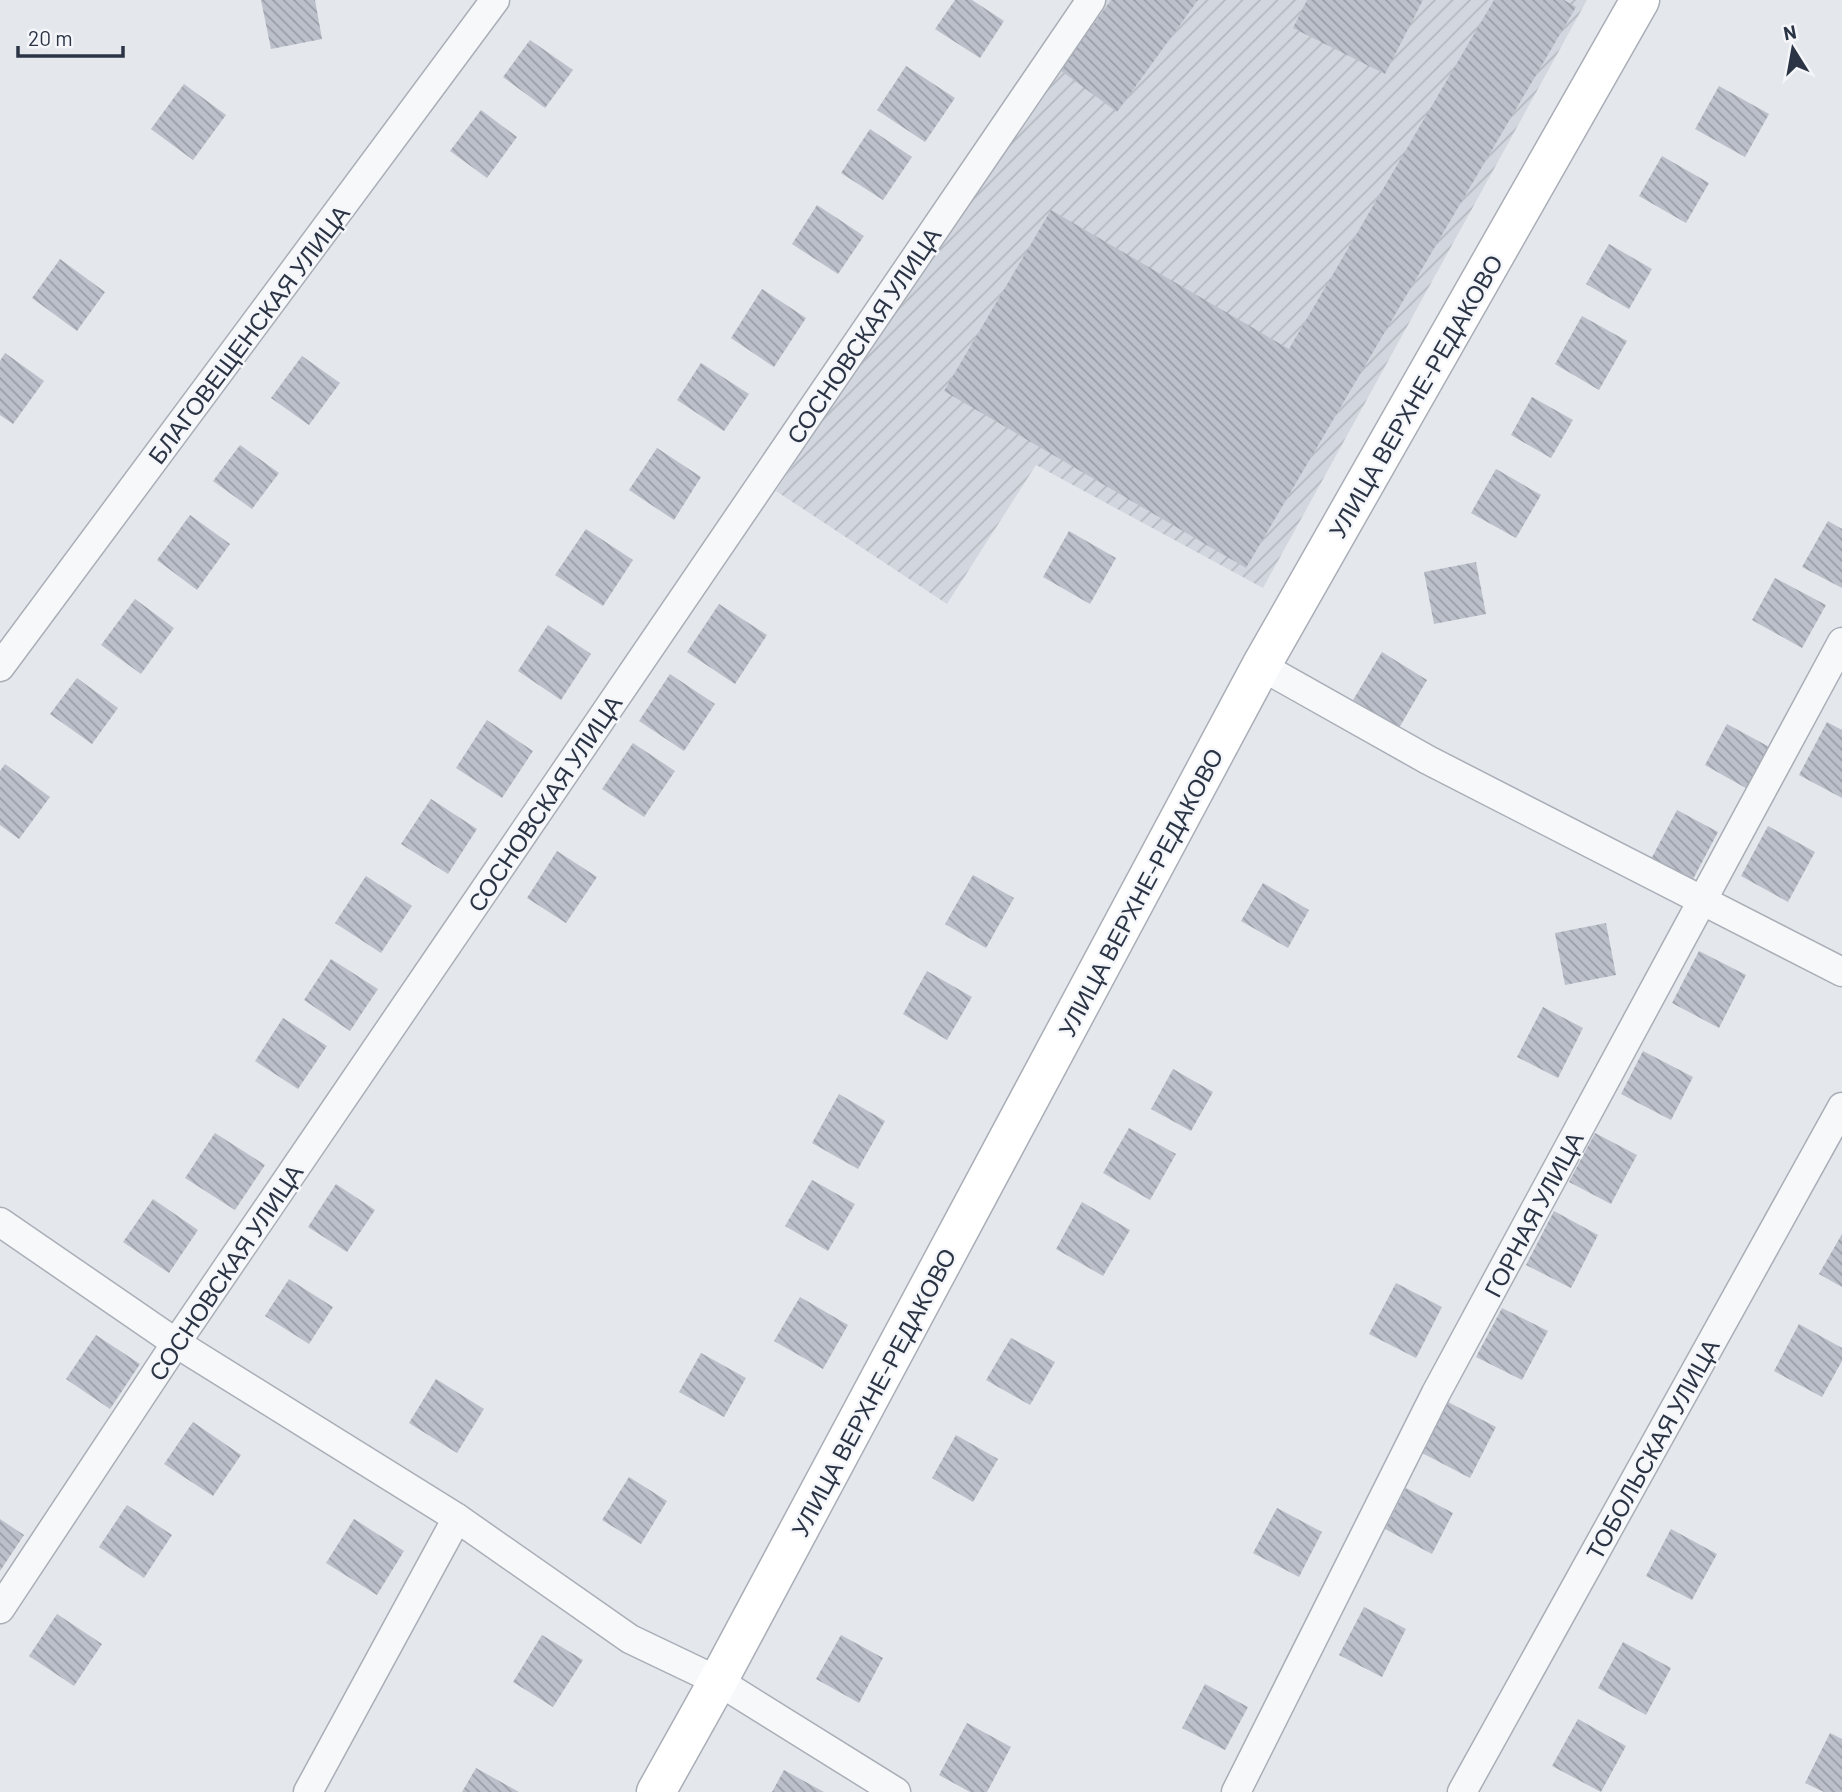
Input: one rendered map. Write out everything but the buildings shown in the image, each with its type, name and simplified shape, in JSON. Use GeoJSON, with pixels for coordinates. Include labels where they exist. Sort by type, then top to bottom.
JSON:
{"type":"FeatureCollection","features":[{"type":"Feature","properties":{"kind":"street","name":"БЛАГОВЕЩЕНСКАЯ УЛИЦА"},"geometry":{"type":"LineString","coordinates":[[0,667],[495,0]]}},
{"type":"Feature","properties":{"kind":"street","name":"СОСНОВСКАЯ УЛИЦА"},"geometry":{"type":"LineString","coordinates":[[0,1609],[176,1343],[1091,0]]}},
{"type":"Feature","properties":{"kind":"street","name":"УЛИЦА ВЕРХНЕ-РЕДАКОВО"},"geometry":{"type":"LineString","coordinates":[[656,1792],[1261,666],[1640,0]]}},
{"type":"Feature","properties":{"kind":"street","name":"ГОРНАЯ УЛИЦА"},"geometry":{"type":"LineString","coordinates":[[1236,1792],[1436,1393],[1842,642]]}},
{"type":"Feature","properties":{"kind":"street"},"geometry":{"type":"LineString","coordinates":[[1261,666],[1429,760],[1842,972]]}},
{"type":"Feature","properties":{"kind":"street","name":"ТОБОЛЬСКАЯ УЛИЦА"},"geometry":{"type":"LineString","coordinates":[[1462,1792],[1842,1107]]}},
{"type":"Feature","properties":{"kind":"street"},"geometry":{"type":"LineString","coordinates":[[0,1222],[176,1343],[457,1518],[630,1639],[718,1681],[896,1792]]}},
{"type":"Feature","properties":{"kind":"street"},"geometry":{"type":"LineString","coordinates":[[308,1792],[457,1518]]}},
{"type":"Feature","properties":{"kind":"shaded area"},"geometry":{"type":"Polygon","coordinates":[[[1101,0],[1587,0],[1263,588],[1036,465],[947,604],[776,491],[1054,67],[1101,0]]]}}]}
